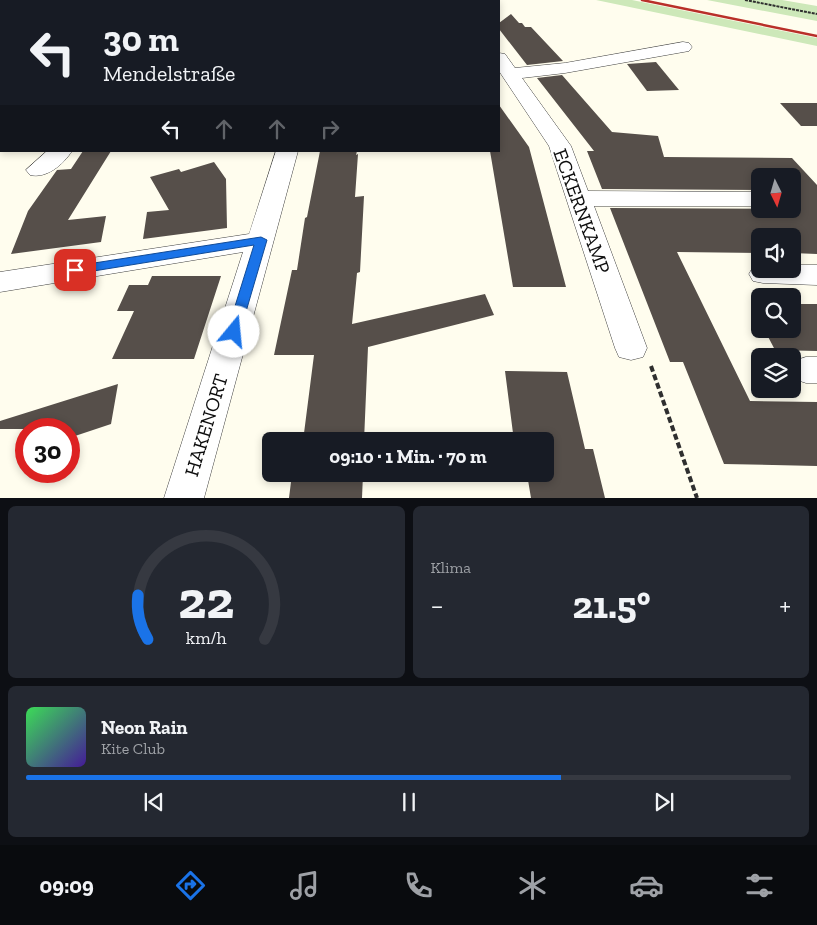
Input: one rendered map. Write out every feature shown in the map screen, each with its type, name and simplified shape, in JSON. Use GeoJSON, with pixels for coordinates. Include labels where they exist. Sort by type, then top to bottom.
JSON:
{"type":"FeatureCollection","features":[{"type":"Feature","properties":{"kind":"street"},"geometry":{"type":"LineString","coordinates":[[504,66],[565,68],[683,47]]}},
{"type":"Feature","properties":{"kind":"street","name":"ECKERNKAMP"},"geometry":{"type":"LineString","coordinates":[[504,66],[560,146],[631,348]]}},
{"type":"Feature","properties":{"kind":"street"},"geometry":{"type":"LineString","coordinates":[[38,170],[60,152]]}},
{"type":"Feature","properties":{"kind":"street","name":"HAKENORT"},"geometry":{"type":"LineString","coordinates":[[184,498],[288,152]]}},
{"type":"Feature","properties":{"kind":"street"},"geometry":{"type":"LineString","coordinates":[[578,198],[751,199]]}},
{"type":"Feature","properties":{"kind":"street"},"geometry":{"type":"LineString","coordinates":[[0,282],[261,240]]}},
{"type":"Feature","properties":{"kind":"street"},"geometry":{"type":"LineString","coordinates":[[801,275],[817,275]]}},
{"type":"Feature","properties":{"kind":"path"},"geometry":{"type":"LineString","coordinates":[[745,0],[817,14]]}},
{"type":"Feature","properties":{"kind":"path"},"geometry":{"type":"LineString","coordinates":[[631,348],[645,348],[698,498]]}},
{"type":"Feature","properties":{"kind":"green space"},"geometry":{"type":"Polygon","coordinates":[[[596,0],[632,0],[817,38],[817,46],[596,0]]]}},
{"type":"Feature","properties":{"kind":"green space"},"geometry":{"type":"Polygon","coordinates":[[[707,0],[782,0],[817,6],[817,21],[707,0]]]}},
{"type":"Feature","properties":{"kind":"building"},"geometry":{"type":"Polygon","coordinates":[[[511,14],[525,27],[531,27],[563,61],[527,65],[500,30],[500,22],[511,14]]]}},
{"type":"Feature","properties":{"kind":"building"},"geometry":{"type":"Polygon","coordinates":[[[656,62],[679,90],[647,91],[627,64],[656,62]]]}},
{"type":"Feature","properties":{"kind":"building"},"geometry":{"type":"Polygon","coordinates":[[[562,75],[612,132],[658,136],[664,157],[792,158],[817,185],[817,254],[801,253],[801,228],[751,228],[751,253],[677,252],[750,401],[817,402],[817,466],[724,464],[683,362],[670,362],[610,208],[751,209],[751,218],[801,218],[801,168],[751,168],[751,190],[602,189],[587,151],[594,151],[537,78],[562,75]]]}},
{"type":"Feature","properties":{"kind":"building"},"geometry":{"type":"Polygon","coordinates":[[[780,103],[817,103],[817,126],[801,126],[780,103]]]}},
{"type":"Feature","properties":{"kind":"building"},"geometry":{"type":"Polygon","coordinates":[[[500,106],[529,147],[566,287],[513,287],[490,152],[500,152],[500,106]]]}},
{"type":"Feature","properties":{"kind":"building"},"geometry":{"type":"Polygon","coordinates":[[[82,152],[110,152],[68,220],[106,216],[101,242],[11,254],[28,211],[57,170],[71,169],[82,152]]]}},
{"type":"Feature","properties":{"kind":"building"},"geometry":{"type":"Polygon","coordinates":[[[320,152],[357,152],[355,197],[364,196],[360,272],[357,273],[352,324],[485,294],[494,315],[368,347],[364,432],[304,432],[314,355],[274,355],[292,270],[297,270],[305,218],[307,217],[320,152]]]}},
{"type":"Feature","properties":{"kind":"building"},"geometry":{"type":"Polygon","coordinates":[[[214,162],[226,179],[227,228],[143,239],[147,212],[169,210],[150,177],[179,169],[181,172],[214,162]]]}},
{"type":"Feature","properties":{"kind":"building"},"geometry":{"type":"Polygon","coordinates":[[[152,276],[221,276],[194,359],[112,359],[134,311],[117,311],[129,285],[148,285],[152,276]]]}},
{"type":"Feature","properties":{"kind":"building"},"geometry":{"type":"Polygon","coordinates":[[[801,304],[817,304],[817,351],[801,351],[801,348],[774,348],[769,338],[801,338],[801,304]]]}},
{"type":"Feature","properties":{"kind":"building"},"geometry":{"type":"Polygon","coordinates":[[[505,371],[567,372],[585,449],[593,449],[605,498],[531,498],[528,482],[554,482],[554,432],[513,432],[505,371]]]}},
{"type":"Feature","properties":{"kind":"building"},"geometry":{"type":"Polygon","coordinates":[[[118,384],[111,424],[80,434],[80,418],[15,418],[15,429],[0,429],[0,421],[118,384]]]}},
{"type":"Feature","properties":{"kind":"building"},"geometry":{"type":"Polygon","coordinates":[[[291,482],[363,482],[362,498],[289,498],[291,482]]]}},
{"type":"Feature","properties":{"kind":"railway"},"geometry":{"type":"LineString","coordinates":[[642,0],[817,36]]}},
{"type":"Feature","properties":{"kind":"route"},"geometry":{"type":"LineString","coordinates":[[75,270],[261,240],[234,332]]}}]}
